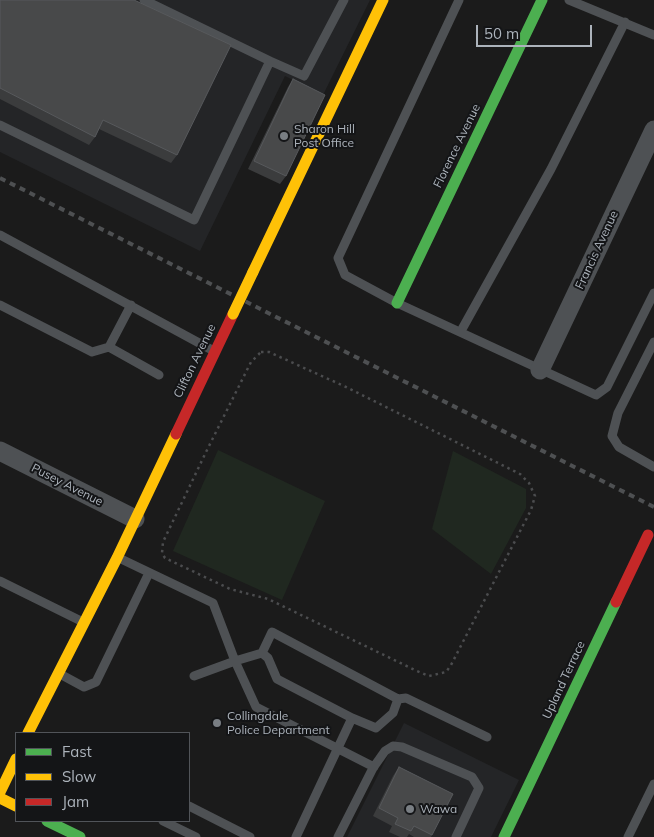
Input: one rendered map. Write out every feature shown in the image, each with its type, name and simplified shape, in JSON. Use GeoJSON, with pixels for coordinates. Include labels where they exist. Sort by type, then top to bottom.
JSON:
{"type":"FeatureCollection","features":[{"type":"Feature","properties":{"kind":"street","name":"Clifton Avenue"},"geometry":{"type":"LineString","coordinates":[[28,732],[117,558],[383,0]]}},
{"type":"Feature","properties":{"kind":"street","name":"Florence Avenue"},"geometry":{"type":"LineString","coordinates":[[397,303],[542,0]]}},
{"type":"Feature","properties":{"kind":"street","name":"Francis Avenue"},"geometry":{"type":"LineString","coordinates":[[540,370],[654,130]]}},
{"type":"Feature","properties":{"kind":"street","name":"Pusey Avenue"},"geometry":{"type":"LineString","coordinates":[[0,451],[135,518]]}},
{"type":"Feature","properties":{"kind":"street","name":"Upland Terrace"},"geometry":{"type":"LineString","coordinates":[[504,837],[648,534]]}},
{"type":"Feature","properties":{"kind":"street"},"geometry":{"type":"LineString","coordinates":[[0,792],[15,760]]}},
{"type":"Feature","properties":{"kind":"street"},"geometry":{"type":"LineString","coordinates":[[0,798],[15,806]]}},
{"type":"Feature","properties":{"kind":"street"},"geometry":{"type":"LineString","coordinates":[[49,822],[73,836]]}},
{"type":"Feature","properties":{"kind":"lane"},"geometry":{"type":"LineString","coordinates":[[144,0],[304,76],[344,0]]}},
{"type":"Feature","properties":{"kind":"lane"},"geometry":{"type":"LineString","coordinates":[[459,0],[338,258],[345,275],[397,303],[588,392],[596,394],[607,387],[654,293]]}},
{"type":"Feature","properties":{"kind":"lane"},"geometry":{"type":"LineString","coordinates":[[569,0],[654,35]]}},
{"type":"Feature","properties":{"kind":"lane"},"geometry":{"type":"LineString","coordinates":[[461,332],[551,168],[625,22]]}},
{"type":"Feature","properties":{"kind":"lane"},"geometry":{"type":"LineString","coordinates":[[0,125],[194,220],[270,61]]}},
{"type":"Feature","properties":{"kind":"lane"},"geometry":{"type":"LineString","coordinates":[[0,235],[215,351]]}},
{"type":"Feature","properties":{"kind":"lane"},"geometry":{"type":"LineString","coordinates":[[0,305],[92,352],[109,347],[159,375]]}},
{"type":"Feature","properties":{"kind":"lane"},"geometry":{"type":"LineString","coordinates":[[109,347],[131,305]]}},
{"type":"Feature","properties":{"kind":"lane"},"geometry":{"type":"LineString","coordinates":[[654,342],[618,413],[612,436],[619,446],[654,467]]}},
{"type":"Feature","properties":{"kind":"lane"},"geometry":{"type":"LineString","coordinates":[[117,558],[213,603],[235,661],[256,707],[374,766]]}},
{"type":"Feature","properties":{"kind":"lane"},"geometry":{"type":"LineString","coordinates":[[57,673],[84,687],[96,682],[149,573]]}},
{"type":"Feature","properties":{"kind":"lane"},"geometry":{"type":"LineString","coordinates":[[0,580],[83,622]]}},
{"type":"Feature","properties":{"kind":"lane"},"geometry":{"type":"LineString","coordinates":[[194,676],[262,653],[272,632],[398,698],[406,698],[487,737]]}},
{"type":"Feature","properties":{"kind":"lane"},"geometry":{"type":"LineString","coordinates":[[262,653],[268,658],[277,679],[352,718],[376,728],[393,713],[398,698]]}},
{"type":"Feature","properties":{"kind":"lane"},"geometry":{"type":"LineString","coordinates":[[296,837],[352,718]]}},
{"type":"Feature","properties":{"kind":"lane"},"geometry":{"type":"LineString","coordinates":[[338,837],[374,766],[386,751],[393,746],[402,747],[472,777],[479,788],[456,837]]}},
{"type":"Feature","properties":{"kind":"lane"},"geometry":{"type":"LineString","coordinates":[[628,837],[654,784]]}},
{"type":"Feature","properties":{"kind":"lane"},"geometry":{"type":"LineString","coordinates":[[190,807],[250,837]]}},
{"type":"Feature","properties":{"kind":"lane"},"geometry":{"type":"LineString","coordinates":[[165,822],[196,837]]}},
{"type":"Feature","properties":{"kind":"path"},"geometry":{"type":"LineString","coordinates":[[260,352],[269,352],[281,356],[520,474],[529,483],[535,496],[531,510],[452,665],[438,675],[429,676],[417,671],[268,599],[230,589],[165,558],[162,553],[163,542],[251,362],[260,352]]}},
{"type":"Feature","properties":{"kind":"shaded area"},"geometry":{"type":"Polygon","coordinates":[[[0,0],[370,0],[323,95],[285,76],[200,251],[0,152],[0,0]]]}},
{"type":"Feature","properties":{"kind":"shaded area"},"geometry":{"type":"Polygon","coordinates":[[[218,450],[325,501],[282,600],[173,551],[218,450]]]}},
{"type":"Feature","properties":{"kind":"shaded area"},"geometry":{"type":"Polygon","coordinates":[[[453,451],[526,489],[526,508],[491,574],[432,529],[453,451]]]}},
{"type":"Feature","properties":{"kind":"shaded area"},"geometry":{"type":"Polygon","coordinates":[[[404,723],[519,780],[491,837],[347,837],[404,723]]]}},
{"type":"Feature","properties":{"kind":"building"},"geometry":{"type":"Polygon","coordinates":[[[0,0],[134,0],[231,45],[177,155],[103,120],[95,137],[0,88],[0,0]]]}},
{"type":"Feature","properties":{"kind":"building","name":"Sharon Hill Post Office"},"geometry":{"type":"Polygon","coordinates":[[[293,79],[325,95],[286,176],[254,161],[293,79]]]}},
{"type":"Feature","properties":{"kind":"building","name":"Wawa"},"geometry":{"type":"Polygon","coordinates":[[[399,767],[453,794],[432,835],[414,826],[411,831],[395,824],[398,818],[379,808],[399,767]]]}},
{"type":"Feature","properties":{"kind":"railway"},"geometry":{"type":"LineString","coordinates":[[0,178],[654,507]]}},
{"type":"Feature","properties":{"kind":"traffic: fast"},"geometry":{"type":"LineString","coordinates":[[397,303],[542,0]]}},
{"type":"Feature","properties":{"kind":"traffic: fast"},"geometry":{"type":"LineString","coordinates":[[504,837],[616,602]]}},
{"type":"Feature","properties":{"kind":"traffic: fast"},"geometry":{"type":"LineString","coordinates":[[49,822],[80,837]]}},
{"type":"Feature","properties":{"kind":"traffic: slow"},"geometry":{"type":"LineString","coordinates":[[253,272],[383,0]]}},
{"type":"Feature","properties":{"kind":"traffic: slow"},"geometry":{"type":"LineString","coordinates":[[233,314],[253,272]]}},
{"type":"Feature","properties":{"kind":"traffic: slow"},"geometry":{"type":"LineString","coordinates":[[29,732],[117,558],[176,434]]}},
{"type":"Feature","properties":{"kind":"traffic: slow"},"geometry":{"type":"LineString","coordinates":[[0,792],[15,761]]}},
{"type":"Feature","properties":{"kind":"traffic: slow"},"geometry":{"type":"LineString","coordinates":[[0,798],[15,806]]}},
{"type":"Feature","properties":{"kind":"traffic: jam"},"geometry":{"type":"LineString","coordinates":[[176,434],[233,314]]}},
{"type":"Feature","properties":{"kind":"traffic: jam"},"geometry":{"type":"LineString","coordinates":[[616,602],[648,535]]}},
{"type":"Feature","properties":{"kind":"place","name":"Sharon Hill Post Office"},"geometry":{"type":"Point","coordinates":[284,136]}},
{"type":"Feature","properties":{"kind":"place","name":"Collingdale Police Department"},"geometry":{"type":"Point","coordinates":[217,723]}},
{"type":"Feature","properties":{"kind":"place","name":"Wawa"},"geometry":{"type":"Point","coordinates":[410,809]}}]}
